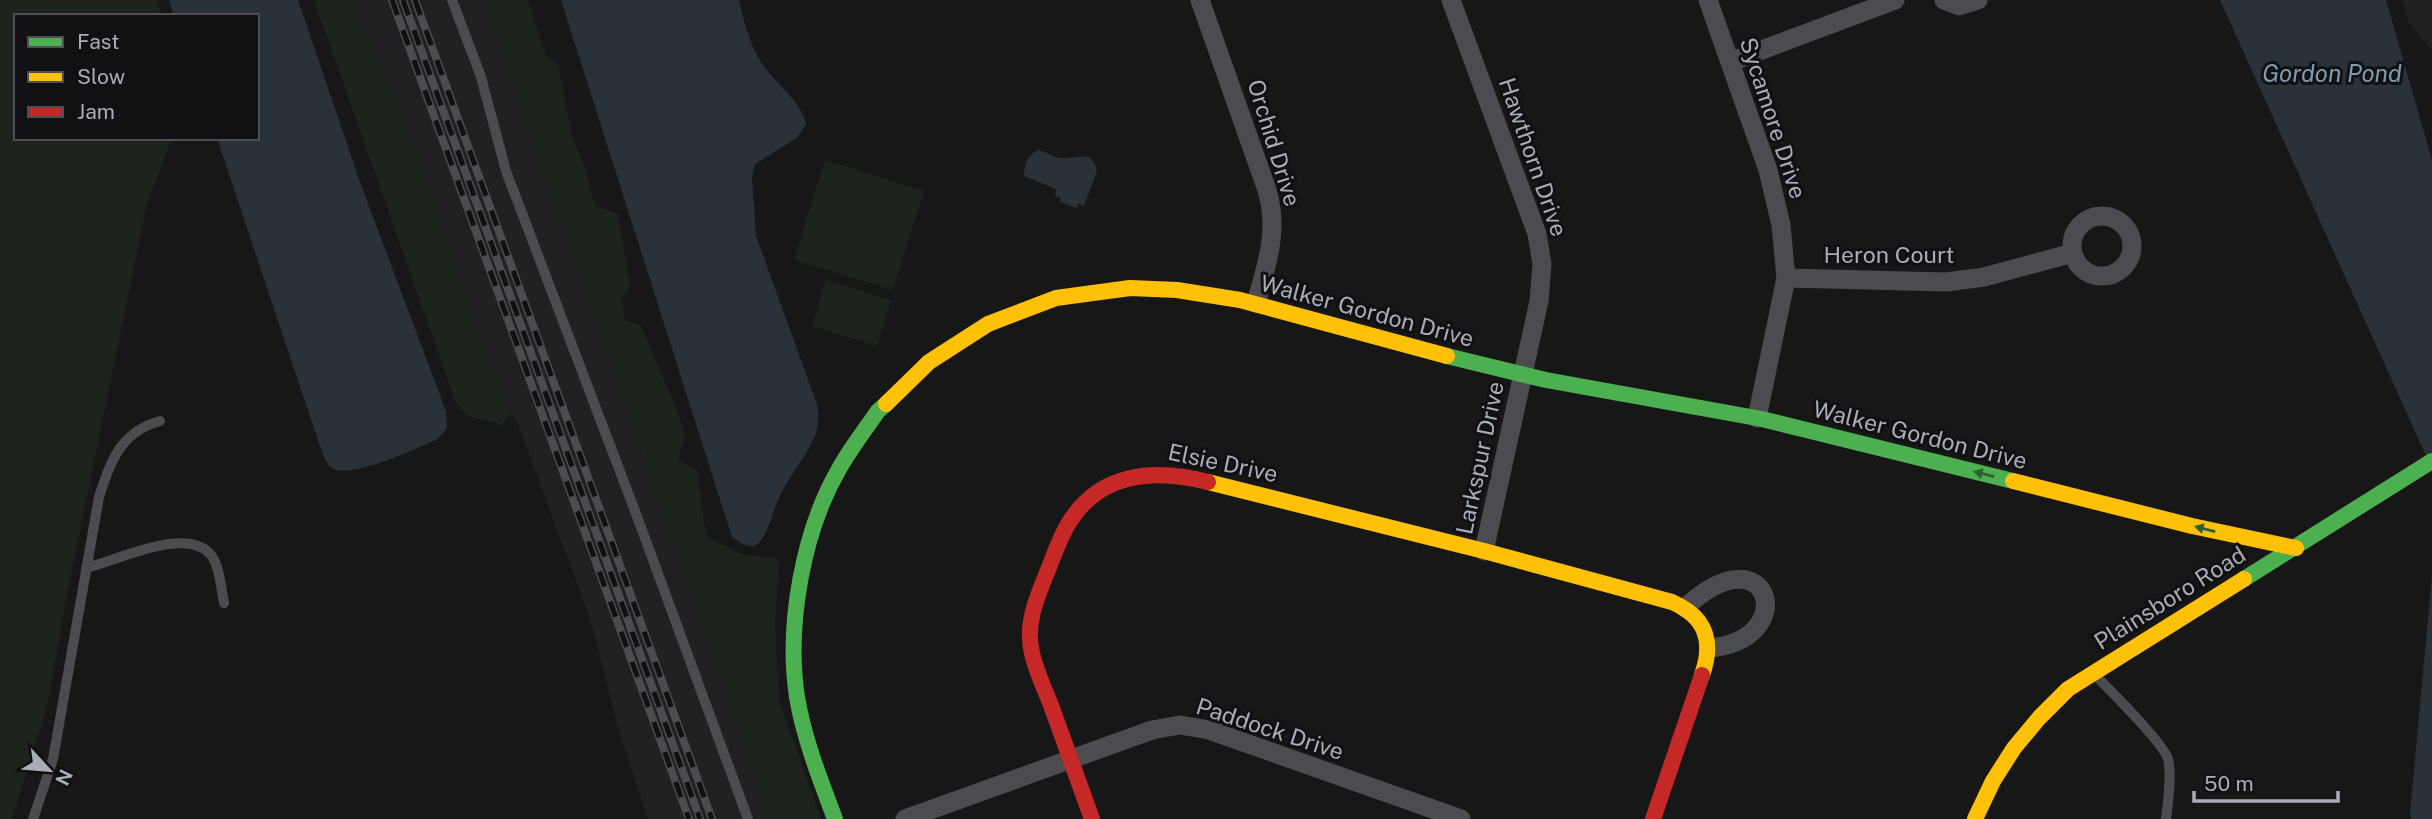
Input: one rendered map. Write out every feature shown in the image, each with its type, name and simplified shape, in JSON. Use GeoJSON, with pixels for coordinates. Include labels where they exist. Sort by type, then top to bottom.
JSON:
{"type":"FeatureCollection","features":[{"type":"Feature","properties":{"kind":"street","name":"Orchid Drive"},"geometry":{"type":"LineString","coordinates":[[1200,0],[1273,212],[1272,246],[1256,303]]}},
{"type":"Feature","properties":{"kind":"street","name":"Hawthorn Drive"},"geometry":{"type":"LineString","coordinates":[[1451,0],[1540,246],[1541,289],[1523,375]]}},
{"type":"Feature","properties":{"kind":"street","name":"Sycamore Drive"},"geometry":{"type":"LineString","coordinates":[[1707,0],[1768,170],[1785,252],[1786,278],[1757,418]]}},
{"type":"Feature","properties":{"kind":"street"},"geometry":{"type":"LineString","coordinates":[[1730,62],[1895,0]]}},
{"type":"Feature","properties":{"kind":"street"},"geometry":{"type":"LineString","coordinates":[[1944,0],[1959,6],[1978,0]]}},
{"type":"Feature","properties":{"kind":"street","name":"Heron Court"},"geometry":{"type":"LineString","coordinates":[[1786,278],[1947,282],[1984,277],[2073,253]]}},
{"type":"Feature","properties":{"kind":"street","name":"Walker Gordon Drive"},"geometry":{"type":"LineString","coordinates":[[835,819],[807,746],[798,702],[794,659],[796,592],[820,504],[841,463],[874,416],[896,391],[936,357],[1007,315],[1088,293],[1130,288],[1183,291],[1256,303],[1523,375],[1757,418],[2210,531],[2296,548]]}},
{"type":"Feature","properties":{"kind":"street","name":"Larkspur Drive"},"geometry":{"type":"LineString","coordinates":[[1484,551],[1523,375]]}},
{"type":"Feature","properties":{"kind":"street","name":"Plainsboro Road"},"geometry":{"type":"LineString","coordinates":[[1975,819],[1996,775],[2025,732],[2068,689],[2429,463]]}},
{"type":"Feature","properties":{"kind":"street","name":"Elsie Drive"},"geometry":{"type":"LineString","coordinates":[[1092,819],[1033,657],[1029,636],[1036,599],[1069,523],[1091,498],[1112,484],[1143,474],[1177,474],[1484,551],[1672,602],[1685,608]]}},
{"type":"Feature","properties":{"kind":"street"},"geometry":{"type":"LineString","coordinates":[[1653,819],[1706,667],[1709,648],[1701,623],[1685,608],[1716,584],[1732,578],[1749,581],[1762,592],[1766,603],[1765,614],[1756,628],[1732,643],[1709,648]]}},
{"type":"Feature","properties":{"kind":"street","name":"Paddock Drive"},"geometry":{"type":"LineString","coordinates":[[905,819],[1161,727],[1195,727],[1461,819]]}},
{"type":"Feature","properties":{"kind":"lane"},"geometry":{"type":"LineString","coordinates":[[452,0],[481,77],[506,171],[634,506],[748,819]]}},
{"type":"Feature","properties":{"kind":"lane"},"geometry":{"type":"LineString","coordinates":[[33,819],[53,760],[99,497],[112,461],[133,432],[144,425],[160,421]]}},
{"type":"Feature","properties":{"kind":"lane"},"geometry":{"type":"LineString","coordinates":[[86,568],[170,543],[193,544],[206,550],[214,561],[224,603]]}},
{"type":"Feature","properties":{"kind":"lane"},"geometry":{"type":"LineString","coordinates":[[2093,673],[2140,722],[2168,757],[2166,819]]}},
{"type":"Feature","properties":{"kind":"shaded area"},"geometry":{"type":"Polygon","coordinates":[[[0,0],[157,0],[161,14],[14,14],[14,140],[171,140],[147,203],[67,594],[48,703],[12,819],[0,819],[0,0]]]}},
{"type":"Feature","properties":{"kind":"shaded area"},"geometry":{"type":"Polygon","coordinates":[[[314,0],[354,0],[359,21],[405,117],[482,344],[507,396],[510,413],[502,425],[468,416],[456,403],[314,0]]]}},
{"type":"Feature","properties":{"kind":"shaded area"},"geometry":{"type":"Polygon","coordinates":[[[354,0],[483,0],[769,819],[648,819],[618,728],[590,618],[518,424],[510,413],[507,396],[482,344],[405,117],[359,21],[354,0]]]}},
{"type":"Feature","properties":{"kind":"shaded area"},"geometry":{"type":"Polygon","coordinates":[[[483,0],[528,0],[546,56],[558,64],[572,135],[595,205],[618,214],[630,287],[622,299],[625,320],[641,326],[677,410],[685,436],[678,460],[697,470],[706,536],[741,554],[779,559],[775,623],[779,700],[821,819],[769,819],[483,0]]]}},
{"type":"Feature","properties":{"kind":"shaded area"},"geometry":{"type":"Polygon","coordinates":[[[2403,0],[2432,0],[2432,50],[2409,23],[2403,0]]]}},
{"type":"Feature","properties":{"kind":"shaded area"},"geometry":{"type":"Polygon","coordinates":[[[825,160],[924,191],[893,290],[794,260],[825,160]]]}},
{"type":"Feature","properties":{"kind":"shaded area"},"geometry":{"type":"Polygon","coordinates":[[[826,280],[891,300],[877,346],[812,326],[826,280]]]}},
{"type":"Feature","properties":{"kind":"water"},"geometry":{"type":"Polygon","coordinates":[[[169,0],[298,0],[360,182],[446,411],[447,428],[438,439],[370,466],[343,471],[334,469],[327,462],[218,140],[259,140],[259,14],[173,14],[169,0]]]}},
{"type":"Feature","properties":{"kind":"water"},"geometry":{"type":"Polygon","coordinates":[[[561,0],[739,0],[747,32],[757,55],[803,115],[806,124],[797,138],[755,164],[752,178],[756,236],[817,404],[818,424],[811,444],[781,493],[766,532],[756,545],[746,545],[732,537],[561,0]]]}},
{"type":"Feature","properties":{"kind":"water","name":"Gordon Pond"},"geometry":{"type":"Polygon","coordinates":[[[2220,0],[2386,0],[2432,160],[2432,469],[2220,0]]]}},
{"type":"Feature","properties":{"kind":"water"},"geometry":{"type":"Polygon","coordinates":[[[1039,150],[1060,158],[1091,159],[1097,171],[1084,206],[1078,204],[1077,208],[1060,202],[1061,198],[1055,196],[1056,189],[1024,176],[1027,160],[1039,150]]]}},
{"type":"Feature","properties":{"kind":"water"},"geometry":{"type":"Polygon","coordinates":[[[2432,575],[2432,819],[2411,819],[2410,814],[2432,575]]]}},
{"type":"Feature","properties":{"kind":"railway"},"geometry":{"type":"LineString","coordinates":[[392,0],[689,819]]}},
{"type":"Feature","properties":{"kind":"railway"},"geometry":{"type":"LineString","coordinates":[[403,0],[700,819]]}},
{"type":"Feature","properties":{"kind":"railway"},"geometry":{"type":"LineString","coordinates":[[415,0],[712,819]]}},
{"type":"Feature","properties":{"kind":"traffic: fast"},"geometry":{"type":"LineString","coordinates":[[1447,356],[1546,380],[1762,419],[2013,481]]}},
{"type":"Feature","properties":{"kind":"traffic: fast"},"geometry":{"type":"LineString","coordinates":[[835,819],[808,744],[797,697],[794,669],[796,610],[807,549],[826,494],[853,447],[886,404]]}},
{"type":"Feature","properties":{"kind":"traffic: fast"},"geometry":{"type":"LineString","coordinates":[[2244,579],[2432,461]]}},
{"type":"Feature","properties":{"kind":"traffic: slow"},"geometry":{"type":"LineString","coordinates":[[886,404],[929,362],[988,324],[1056,298],[1130,288],[1177,290],[1240,300],[1447,356]]}},
{"type":"Feature","properties":{"kind":"traffic: slow"},"geometry":{"type":"LineString","coordinates":[[2013,481],[2192,526],[2296,548]]}},
{"type":"Feature","properties":{"kind":"traffic: slow"},"geometry":{"type":"LineString","coordinates":[[1208,482],[1484,551],[1672,602],[1693,615],[1704,631],[1707,651],[1702,675]]}},
{"type":"Feature","properties":{"kind":"traffic: slow"},"geometry":{"type":"LineString","coordinates":[[1975,819],[1993,781],[2014,748],[2068,689],[2244,579]]}},
{"type":"Feature","properties":{"kind":"traffic: jam"},"geometry":{"type":"LineString","coordinates":[[1092,819],[1032,656],[1030,628],[1037,599],[1067,526],[1094,494],[1128,478],[1167,475],[1208,482]]}},
{"type":"Feature","properties":{"kind":"traffic: jam"},"geometry":{"type":"LineString","coordinates":[[1653,819],[1702,675]]}}]}
